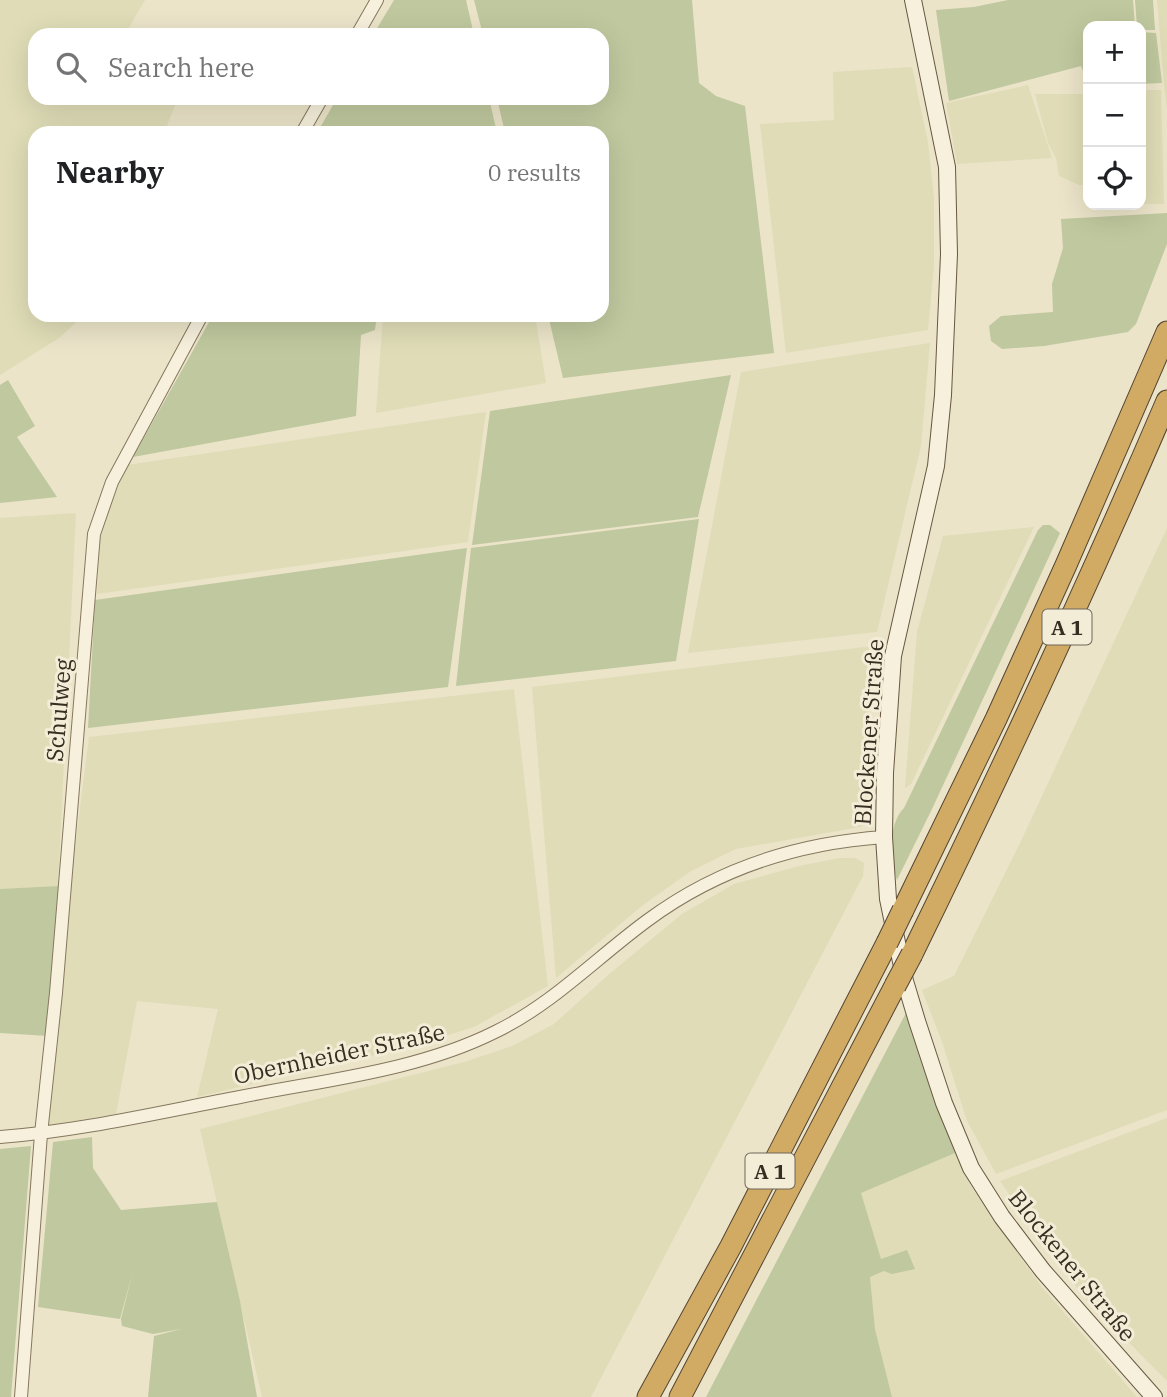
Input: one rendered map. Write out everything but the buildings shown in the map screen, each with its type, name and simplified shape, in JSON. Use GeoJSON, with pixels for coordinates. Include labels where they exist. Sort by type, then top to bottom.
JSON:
{"type":"FeatureCollection","features":[{"type":"Feature","properties":{"kind":"highway","name":"A 1"},"geometry":{"type":"LineString","coordinates":[[648,1397],[731,1245],[887,943],[996,719],[1089,514],[1167,332]]}},
{"type":"Feature","properties":{"kind":"highway","name":"A 1"},"geometry":{"type":"LineString","coordinates":[[680,1397],[912,954],[1119,513],[1167,401]]}},
{"type":"Feature","properties":{"kind":"street"},"geometry":{"type":"LineString","coordinates":[[361,28],[377,0]]}},
{"type":"Feature","properties":{"kind":"street","name":"Blockener Straße"},"geometry":{"type":"LineString","coordinates":[[913,0],[947,166],[950,254],[943,395],[936,466],[893,656],[885,773],[884,837],[888,898],[905,981],[937,1082],[971,1168],[1002,1217],[1043,1271],[1154,1397]]}},
{"type":"Feature","properties":{"kind":"street"},"geometry":{"type":"LineString","coordinates":[[306,126],[318,105]]}},
{"type":"Feature","properties":{"kind":"street","name":"Schulweg"},"geometry":{"type":"LineString","coordinates":[[21,1397],[41,1134],[56,993],[94,534],[111,482],[198,322]]}},
{"type":"Feature","properties":{"kind":"street","name":"Obernheider Straße"},"geometry":{"type":"LineString","coordinates":[[0,1137],[41,1134],[371,1071],[452,1051],[496,1032],[558,994],[646,922],[724,875],[784,853],[833,843],[884,837]]}},
{"type":"Feature","properties":{"kind":"shaded area"},"geometry":{"type":"Polygon","coordinates":[[[0,0],[145,0],[129,28],[28,28],[28,105],[175,105],[167,126],[28,126],[28,322],[76,322],[59,338],[0,375],[0,0]]]}},
{"type":"Feature","properties":{"kind":"shaded area"},"geometry":{"type":"Polygon","coordinates":[[[1157,0],[1167,0],[1167,110],[1164,83],[1157,0]]]}},
{"type":"Feature","properties":{"kind":"shaded area"},"geometry":{"type":"Polygon","coordinates":[[[912,67],[928,142],[934,198],[934,266],[928,330],[786,353],[760,124],[834,120],[833,72],[912,67]]]}},
{"type":"Feature","properties":{"kind":"shaded area"},"geometry":{"type":"Polygon","coordinates":[[[1028,85],[1052,158],[957,164],[946,103],[1028,85]]]}},
{"type":"Feature","properties":{"kind":"shaded area"},"geometry":{"type":"Polygon","coordinates":[[[1146,90],[1161,90],[1164,204],[1146,204],[1146,90]]]}},
{"type":"Feature","properties":{"kind":"shaded area"},"geometry":{"type":"Polygon","coordinates":[[[1035,94],[1083,94],[1083,185],[1059,176],[1056,158],[1048,143],[1035,94]]]}},
{"type":"Feature","properties":{"kind":"shaded area"},"geometry":{"type":"Polygon","coordinates":[[[382,322],[536,322],[546,383],[376,413],[382,322]]]}},
{"type":"Feature","properties":{"kind":"shaded area"},"geometry":{"type":"Polygon","coordinates":[[[930,343],[921,446],[877,632],[688,653],[741,372],[930,343]]]}},
{"type":"Feature","properties":{"kind":"shaded area"},"geometry":{"type":"Polygon","coordinates":[[[486,412],[468,542],[97,594],[100,540],[127,465],[486,412]]]}},
{"type":"Feature","properties":{"kind":"shaded area"},"geometry":{"type":"Polygon","coordinates":[[[76,513],[58,886],[0,889],[0,518],[76,513]]]}},
{"type":"Feature","properties":{"kind":"shaded area"},"geometry":{"type":"Polygon","coordinates":[[[1034,527],[911,784],[905,788],[917,632],[943,536],[1034,527]]]}},
{"type":"Feature","properties":{"kind":"shaded area"},"geometry":{"type":"Polygon","coordinates":[[[1167,528],[1167,1110],[996,1174],[967,1121],[922,990],[954,976],[1022,839],[1167,528]]]}},
{"type":"Feature","properties":{"kind":"shaded area"},"geometry":{"type":"Polygon","coordinates":[[[873,646],[866,738],[870,808],[866,824],[736,849],[691,871],[643,905],[556,978],[532,687],[873,646]]]}},
{"type":"Feature","properties":{"kind":"shaded area"},"geometry":{"type":"Polygon","coordinates":[[[514,689],[548,986],[474,1027],[409,1047],[197,1097],[218,1009],[137,1001],[116,1114],[47,1126],[64,934],[89,737],[514,689]]]}},
{"type":"Feature","properties":{"kind":"shaded area"},"geometry":{"type":"Polygon","coordinates":[[[839,858],[855,858],[864,863],[863,876],[591,1397],[262,1397],[200,1129],[464,1062],[512,1046],[554,1024],[682,914],[734,884],[839,858]]]}},
{"type":"Feature","properties":{"kind":"shaded area"},"geometry":{"type":"Polygon","coordinates":[[[1167,1118],[1167,1381],[1085,1298],[1000,1181],[1167,1118]]]}},
{"type":"Feature","properties":{"kind":"shaded area"},"geometry":{"type":"Polygon","coordinates":[[[955,1153],[970,1185],[1041,1286],[1137,1397],[892,1397],[875,1329],[870,1277],[884,1271],[860,1193],[955,1153]]]}},
{"type":"Feature","properties":{"kind":"green space"},"geometry":{"type":"Polygon","coordinates":[[[394,0],[466,0],[472,28],[377,28],[394,0]]]}},
{"type":"Feature","properties":{"kind":"green space"},"geometry":{"type":"Polygon","coordinates":[[[474,0],[692,0],[699,83],[716,96],[745,106],[774,353],[563,378],[550,322],[609,322],[609,126],[503,126],[499,105],[609,105],[609,28],[481,28],[474,0]]]}},
{"type":"Feature","properties":{"kind":"green space"},"geometry":{"type":"Polygon","coordinates":[[[1008,0],[1133,0],[1135,21],[1083,21],[1083,71],[1081,66],[949,101],[936,10],[974,7],[1008,0]]]}},
{"type":"Feature","properties":{"kind":"green space"},"geometry":{"type":"Polygon","coordinates":[[[1135,0],[1153,0],[1155,30],[1146,30],[1146,21],[1137,21],[1135,0]]]}},
{"type":"Feature","properties":{"kind":"green space"},"geometry":{"type":"Polygon","coordinates":[[[1146,32],[1156,33],[1162,83],[1146,84],[1146,32]]]}},
{"type":"Feature","properties":{"kind":"green space"},"geometry":{"type":"Polygon","coordinates":[[[333,105],[491,105],[495,126],[321,126],[333,105]]]}},
{"type":"Feature","properties":{"kind":"green space"},"geometry":{"type":"Polygon","coordinates":[[[1167,213],[1167,244],[1136,324],[1128,332],[1044,346],[1002,349],[991,341],[989,326],[1001,316],[1053,312],[1052,284],[1063,248],[1061,219],[1167,213]]]}},
{"type":"Feature","properties":{"kind":"green space"},"geometry":{"type":"Polygon","coordinates":[[[209,322],[376,322],[375,330],[361,335],[356,416],[133,457],[209,322]]]}},
{"type":"Feature","properties":{"kind":"green space"},"geometry":{"type":"Polygon","coordinates":[[[731,375],[698,517],[472,545],[490,411],[731,375]]]}},
{"type":"Feature","properties":{"kind":"green space"},"geometry":{"type":"Polygon","coordinates":[[[8,380],[35,426],[17,437],[57,497],[0,503],[0,385],[8,380]]]}},
{"type":"Feature","properties":{"kind":"green space"},"geometry":{"type":"Polygon","coordinates":[[[699,519],[676,661],[456,686],[471,548],[699,519]]]}},
{"type":"Feature","properties":{"kind":"green space"},"geometry":{"type":"Polygon","coordinates":[[[1043,525],[1050,525],[1060,533],[897,880],[892,852],[895,823],[1038,530],[1043,525]]]}},
{"type":"Feature","properties":{"kind":"green space"},"geometry":{"type":"Polygon","coordinates":[[[467,548],[448,687],[88,728],[95,600],[467,548]]]}},
{"type":"Feature","properties":{"kind":"green space"},"geometry":{"type":"Polygon","coordinates":[[[58,886],[48,1036],[0,1033],[0,889],[58,886]]]}},
{"type":"Feature","properties":{"kind":"green space"},"geometry":{"type":"Polygon","coordinates":[[[907,1011],[955,1153],[861,1193],[881,1259],[907,1250],[915,1269],[892,1274],[884,1271],[870,1277],[875,1329],[892,1397],[706,1397],[907,1011]]]}},
{"type":"Feature","properties":{"kind":"green space"},"geometry":{"type":"Polygon","coordinates":[[[92,1137],[93,1168],[121,1210],[217,1202],[240,1301],[257,1397],[148,1397],[154,1336],[181,1329],[153,1334],[122,1326],[121,1319],[133,1271],[120,1319],[38,1307],[53,1142],[92,1137]]]}},
{"type":"Feature","properties":{"kind":"green space"},"geometry":{"type":"Polygon","coordinates":[[[31,1146],[11,1397],[0,1397],[0,1149],[31,1146]]]}}]}
